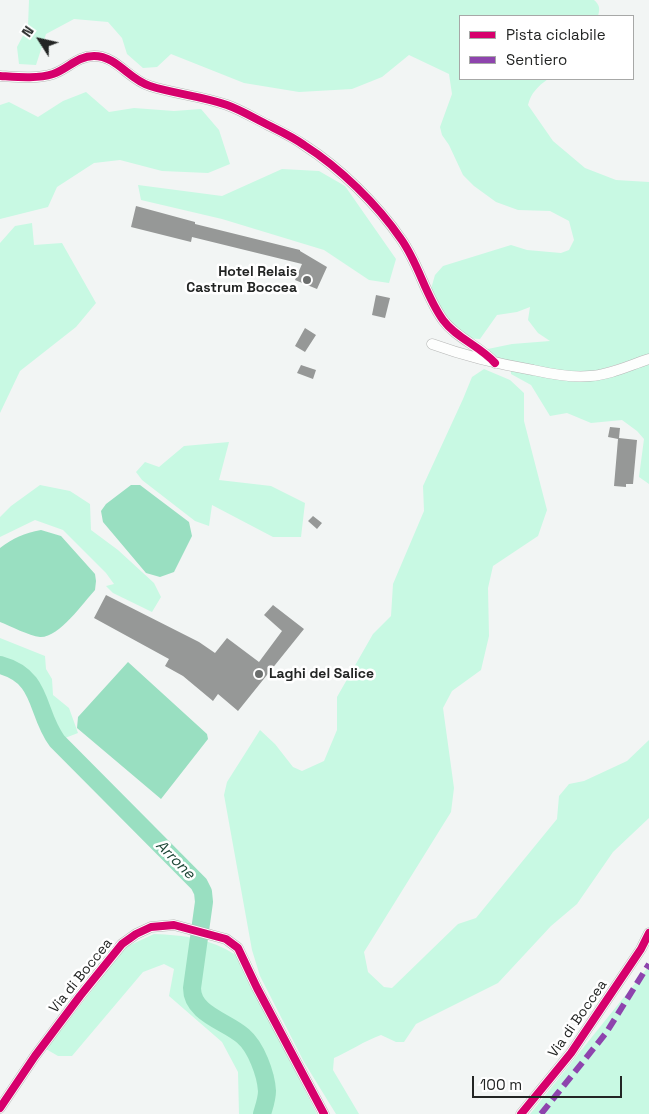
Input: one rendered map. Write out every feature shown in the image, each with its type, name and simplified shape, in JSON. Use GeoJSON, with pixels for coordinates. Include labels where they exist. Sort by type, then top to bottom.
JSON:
{"type":"FeatureCollection","features":[{"type":"Feature","properties":{"kind":"street"},"geometry":{"type":"LineString","coordinates":[[0,76],[41,76],[54,73],[76,60],[96,56],[117,64],[142,83],[228,105],[302,143],[338,170],[377,210],[401,239],[412,257],[430,299],[444,321],[470,343],[488,355],[495,363]]}},
{"type":"Feature","properties":{"kind":"street"},"geometry":{"type":"LineString","coordinates":[[432,344],[495,363],[550,374],[577,376],[591,376],[649,358]]}},
{"type":"Feature","properties":{"kind":"street","name":"Via di Boccea"},"geometry":{"type":"LineString","coordinates":[[0,1108],[74,1003],[122,944],[136,934],[163,925],[178,926],[226,939],[234,944],[242,955],[257,988],[324,1114]]}},
{"type":"Feature","properties":{"kind":"street","name":"Via di Boccea"},"geometry":{"type":"LineString","coordinates":[[521,1114],[572,1053],[636,957],[649,933]]}},
{"type":"Feature","properties":{"kind":"shaded area"},"geometry":{"type":"Polygon","coordinates":[[[29,0],[594,0],[599,7],[598,15],[459,15],[459,80],[547,80],[535,90],[528,105],[553,141],[585,168],[616,180],[649,182],[649,355],[579,374],[512,364],[478,351],[512,344],[550,341],[538,333],[528,320],[530,307],[517,312],[497,315],[480,339],[463,338],[436,308],[431,289],[435,275],[443,266],[511,245],[527,250],[561,253],[569,250],[574,240],[569,221],[550,211],[518,210],[496,202],[474,186],[463,175],[449,145],[442,135],[440,127],[452,94],[449,74],[409,55],[382,77],[352,89],[299,92],[244,83],[171,54],[157,67],[143,68],[127,54],[122,38],[108,22],[74,19],[46,34],[36,65],[19,64],[17,47],[28,26],[29,0]]]}},
{"type":"Feature","properties":{"kind":"shaded area"},"geometry":{"type":"Polygon","coordinates":[[[86,92],[109,112],[134,108],[174,111],[201,109],[219,130],[230,164],[208,173],[162,171],[120,160],[94,163],[57,187],[48,207],[0,219],[0,105],[9,102],[38,117],[63,101],[86,92]]]}},
{"type":"Feature","properties":{"kind":"shaded area"},"geometry":{"type":"Polygon","coordinates":[[[282,169],[319,171],[345,186],[396,259],[389,283],[369,280],[324,250],[222,219],[141,200],[138,185],[222,196],[282,169]]]}},
{"type":"Feature","properties":{"kind":"shaded area"},"geometry":{"type":"Polygon","coordinates":[[[32,223],[34,245],[62,243],[96,303],[76,327],[20,371],[0,413],[0,243],[15,226],[32,223]]]}},
{"type":"Feature","properties":{"kind":"shaded area"},"geometry":{"type":"Polygon","coordinates":[[[649,361],[649,484],[639,477],[644,439],[637,431],[622,420],[591,423],[567,413],[550,416],[531,385],[511,374],[511,370],[574,378],[649,361]]]}},
{"type":"Feature","properties":{"kind":"shaded area"},"geometry":{"type":"Polygon","coordinates":[[[484,369],[510,380],[524,393],[524,421],[547,510],[538,536],[493,566],[488,588],[489,636],[481,670],[452,691],[443,708],[454,788],[451,812],[364,952],[368,972],[384,987],[392,988],[458,924],[476,918],[557,819],[559,796],[569,784],[584,781],[627,761],[649,740],[649,818],[613,852],[577,904],[551,926],[498,983],[416,1024],[404,1042],[396,1042],[381,1035],[334,1058],[333,1070],[359,1114],[336,1114],[304,1062],[260,976],[252,950],[224,795],[227,782],[260,730],[275,744],[293,767],[302,771],[324,761],[337,730],[337,697],[373,634],[391,616],[393,584],[424,511],[423,486],[472,377],[484,369]]]}},
{"type":"Feature","properties":{"kind":"shaded area"},"geometry":{"type":"Polygon","coordinates":[[[229,442],[219,480],[271,486],[305,503],[301,537],[273,537],[212,505],[209,526],[195,521],[142,480],[136,472],[145,462],[159,467],[184,446],[229,442]]]}},
{"type":"Feature","properties":{"kind":"shaded area"},"geometry":{"type":"Polygon","coordinates":[[[40,485],[70,491],[90,504],[91,530],[118,550],[154,583],[161,597],[152,612],[113,593],[106,586],[114,584],[106,573],[63,530],[35,520],[0,537],[0,517],[11,506],[40,485]]]}},
{"type":"Feature","properties":{"kind":"shaded area"},"geometry":{"type":"Polygon","coordinates":[[[131,485],[140,485],[189,522],[192,536],[174,572],[160,577],[146,573],[103,522],[101,511],[106,504],[131,485]]]}},
{"type":"Feature","properties":{"kind":"shaded area"},"geometry":{"type":"Polygon","coordinates":[[[41,530],[61,536],[95,574],[96,581],[95,590],[63,626],[47,636],[40,637],[25,633],[0,622],[0,548],[19,536],[41,530]]]}},
{"type":"Feature","properties":{"kind":"shaded area"},"geometry":{"type":"Polygon","coordinates":[[[0,638],[45,656],[46,669],[52,679],[53,695],[69,708],[78,733],[65,738],[53,725],[40,692],[22,668],[0,662],[0,638]]]}},
{"type":"Feature","properties":{"kind":"shaded area"},"geometry":{"type":"Polygon","coordinates":[[[128,662],[207,734],[208,739],[161,799],[77,728],[78,717],[128,662]]]}},
{"type":"Feature","properties":{"kind":"shaded area"},"geometry":{"type":"Polygon","coordinates":[[[154,934],[176,935],[197,939],[217,945],[236,955],[317,1114],[239,1114],[238,1072],[222,1042],[169,996],[174,969],[164,964],[143,972],[72,1056],[58,1056],[46,1049],[126,947],[154,934]]]}},
{"type":"Feature","properties":{"kind":"shaded area"},"geometry":{"type":"Polygon","coordinates":[[[649,966],[649,1114],[530,1114],[649,966]]]}},
{"type":"Feature","properties":{"kind":"building"},"geometry":{"type":"Polygon","coordinates":[[[136,206],[195,222],[195,224],[300,250],[327,267],[317,289],[295,280],[302,264],[192,237],[191,242],[131,227],[136,206]]]}},
{"type":"Feature","properties":{"kind":"building"},"geometry":{"type":"Polygon","coordinates":[[[376,295],[390,298],[385,318],[372,315],[376,295]]]}},
{"type":"Feature","properties":{"kind":"building"},"geometry":{"type":"Polygon","coordinates":[[[305,328],[316,335],[305,352],[295,346],[305,328]]]}},
{"type":"Feature","properties":{"kind":"building"},"geometry":{"type":"Polygon","coordinates":[[[301,365],[316,370],[313,379],[297,373],[301,365]]]}},
{"type":"Feature","properties":{"kind":"building"},"geometry":{"type":"Polygon","coordinates":[[[610,427],[620,428],[619,438],[637,440],[633,484],[626,484],[626,487],[614,486],[618,439],[608,437],[610,427]]]}},
{"type":"Feature","properties":{"kind":"building"},"geometry":{"type":"Polygon","coordinates":[[[313,516],[322,523],[317,529],[308,521],[313,516]]]}},
{"type":"Feature","properties":{"kind":"building"},"geometry":{"type":"Polygon","coordinates":[[[106,595],[199,642],[215,653],[227,638],[259,662],[282,631],[264,615],[273,605],[304,629],[238,711],[218,694],[213,701],[183,676],[165,666],[169,659],[94,618],[106,595]]]}},
{"type":"Feature","properties":{"kind":"waterway","name":"Arrone"},"geometry":{"type":"LineString","coordinates":[[0,665],[14,670],[32,686],[50,730],[57,741],[199,884],[203,892],[204,902],[192,988],[193,997],[204,1011],[243,1036],[252,1047],[260,1061],[266,1084],[267,1091],[262,1114]]}},
{"type":"Feature","properties":{"kind":"marked path"},"geometry":{"type":"LineString","coordinates":[[541,1114],[606,1033],[649,964]]}},
{"type":"Feature","properties":{"kind":"cycle path"},"geometry":{"type":"LineString","coordinates":[[0,76],[47,76],[83,58],[102,57],[110,60],[143,83],[159,89],[227,105],[300,142],[331,164],[381,213],[413,259],[431,300],[443,320],[454,332],[495,363]]}},
{"type":"Feature","properties":{"kind":"cycle path"},"geometry":{"type":"LineString","coordinates":[[0,1108],[35,1056],[122,944],[136,934],[151,927],[174,925],[226,939],[238,948],[257,988],[324,1114]]}},
{"type":"Feature","properties":{"kind":"cycle path"},"geometry":{"type":"LineString","coordinates":[[521,1114],[571,1053],[641,949],[649,933]]}},
{"type":"Feature","properties":{"kind":"place","name":"Hotel Relais Castrum Boccea"},"geometry":{"type":"Point","coordinates":[307,280]}},
{"type":"Feature","properties":{"kind":"place","name":"Laghi del Salice"},"geometry":{"type":"Point","coordinates":[259,674]}}]}
